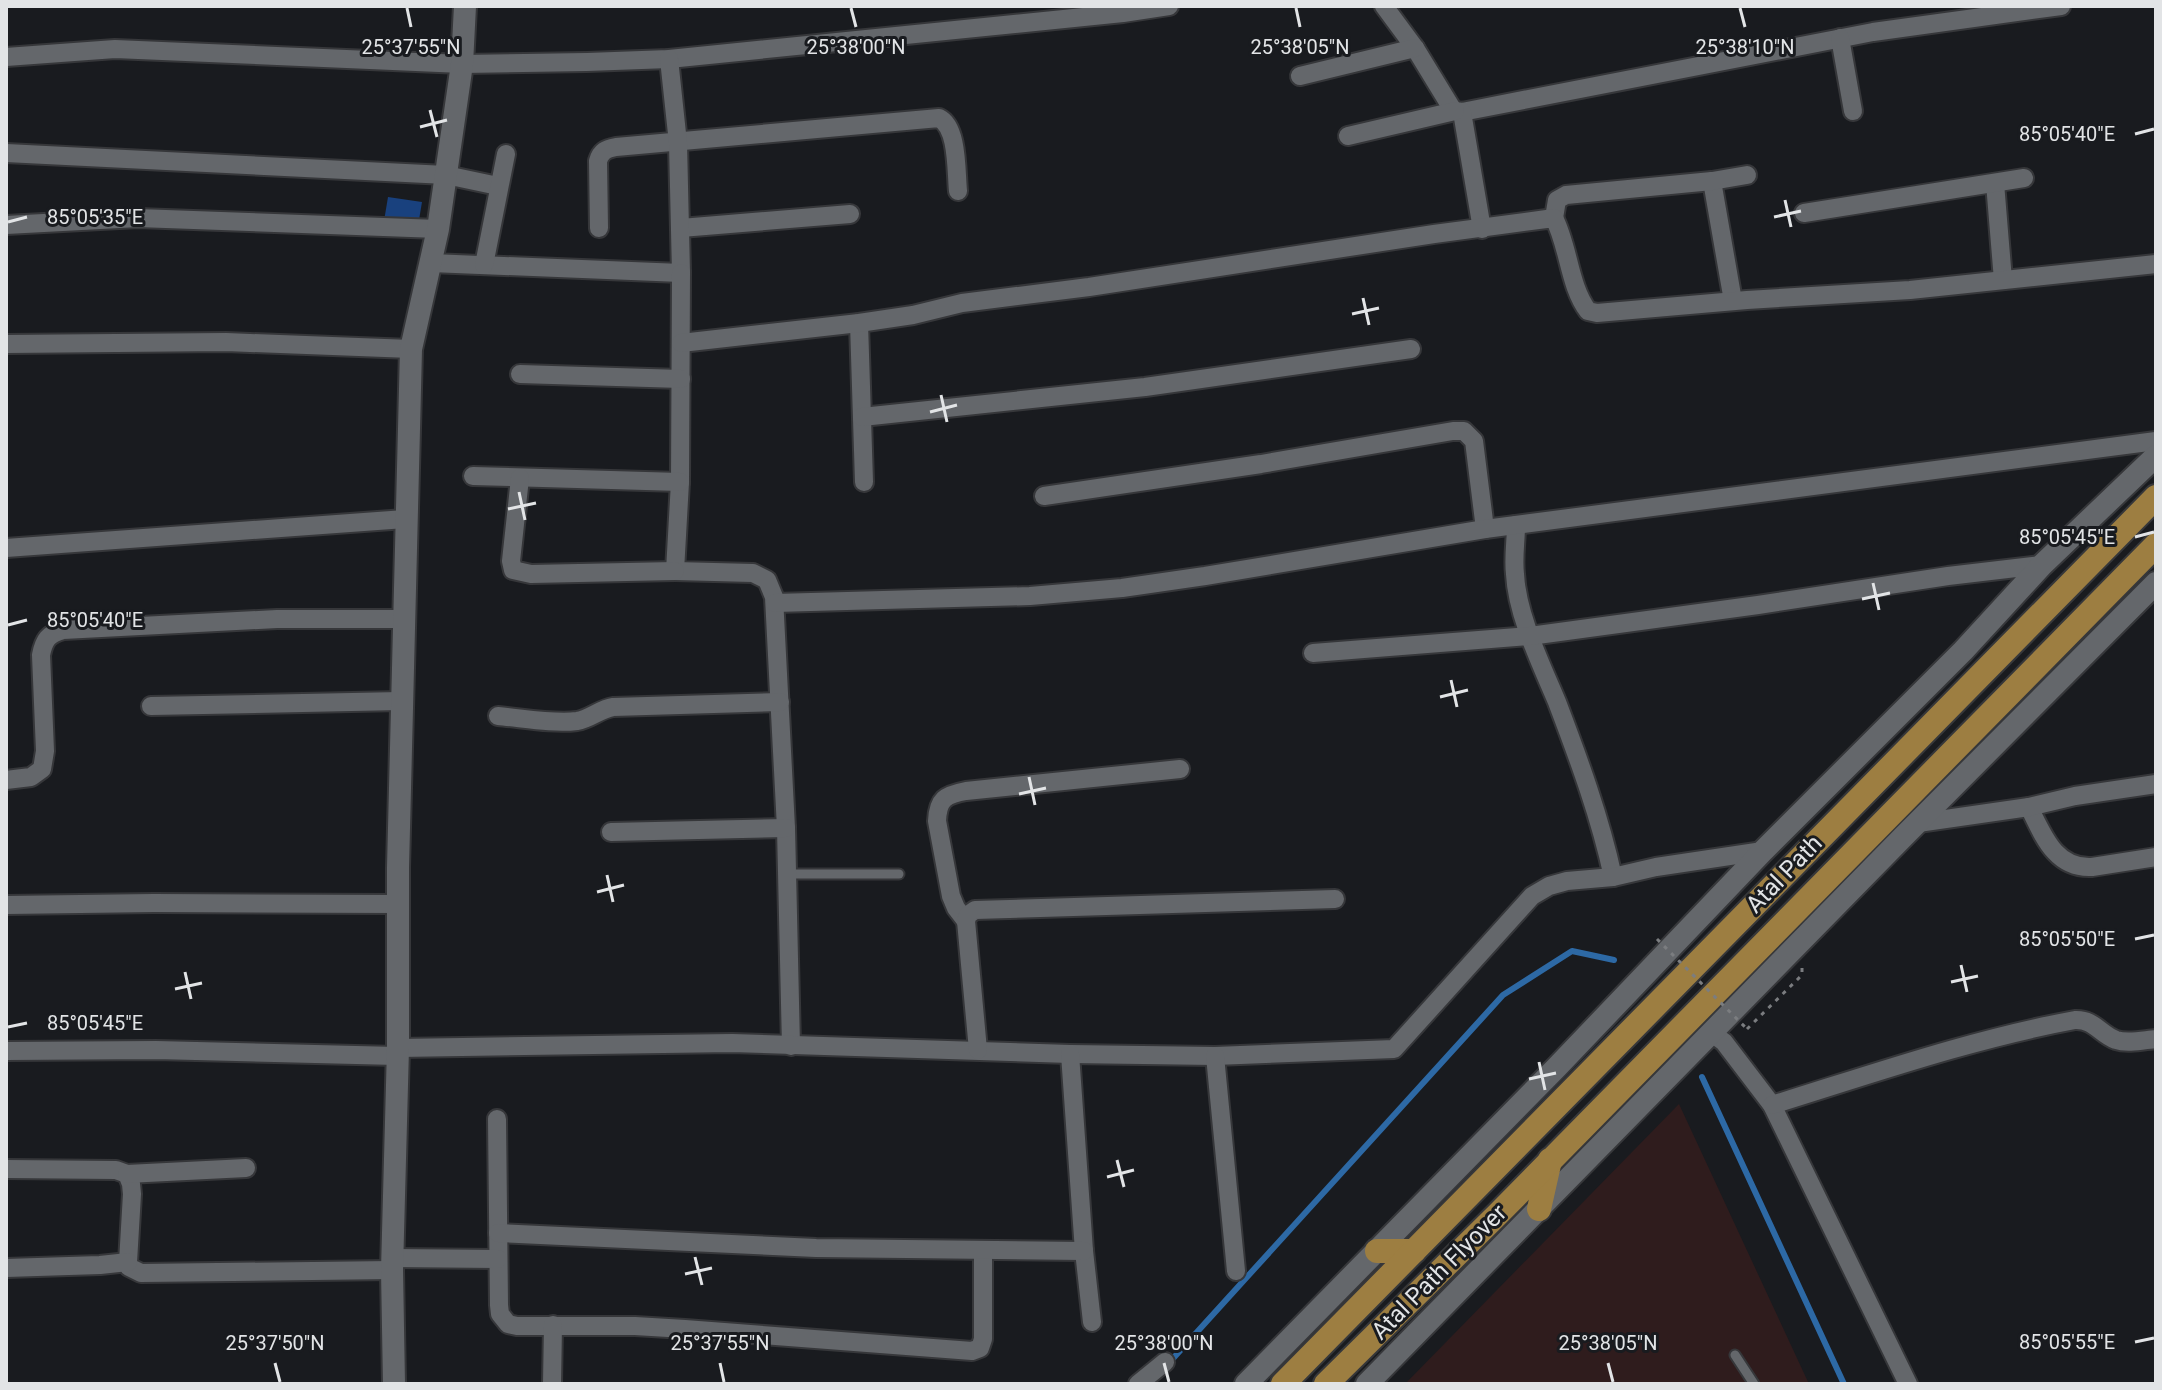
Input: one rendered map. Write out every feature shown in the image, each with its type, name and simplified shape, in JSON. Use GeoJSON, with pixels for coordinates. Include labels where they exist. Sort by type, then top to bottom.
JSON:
{"type":"FeatureCollection","features":[{"type":"Feature","properties":{"kind":"main road","name":"Atal Path"},"geometry":{"type":"LineString","coordinates":[[1414,1251],[2156,497]]}},
{"type":"Feature","properties":{"kind":"main road","name":"Atal Path Flyover"},"geometry":{"type":"LineString","coordinates":[[1326,1384],[1498,1214],[2156,545]]}},
{"type":"Feature","properties":{"kind":"main road"},"geometry":{"type":"LineString","coordinates":[[1539,1209],[1551,1158]]}},
{"type":"Feature","properties":{"kind":"main road"},"geometry":{"type":"LineString","coordinates":[[1377,1251],[1414,1251]]}},
{"type":"Feature","properties":{"kind":"main road","name":"Atal Path Flyover"},"geometry":{"type":"LineString","coordinates":[[1283,1384],[1414,1251]]}},
{"type":"Feature","properties":{"kind":"street"},"geometry":{"type":"LineString","coordinates":[[394,1384],[392,1264],[398,1052],[401,701],[411,349],[438,229],[462,64],[465,6]]}},
{"type":"Feature","properties":{"kind":"street"},"geometry":{"type":"LineString","coordinates":[[6,57],[115,49],[462,64],[669,59],[1169,6]]}},
{"type":"Feature","properties":{"kind":"street"},"geometry":{"type":"LineString","coordinates":[[1384,6],[1459,111],[1482,229]]}},
{"type":"Feature","properties":{"kind":"street"},"geometry":{"type":"LineString","coordinates":[[1348,136],[1459,111],[1840,38],[2061,6]]}},
{"type":"Feature","properties":{"kind":"street"},"geometry":{"type":"LineString","coordinates":[[1840,38],[1853,111]]}},
{"type":"Feature","properties":{"kind":"street"},"geometry":{"type":"LineString","coordinates":[[1300,76],[1415,48]]}},
{"type":"Feature","properties":{"kind":"street"},"geometry":{"type":"LineString","coordinates":[[669,59],[678,143],[681,228],[680,482],[675,571]]}},
{"type":"Feature","properties":{"kind":"street"},"geometry":{"type":"LineString","coordinates":[[599,228],[598,161],[603,150],[616,147],[939,118],[950,129],[958,191]]}},
{"type":"Feature","properties":{"kind":"street"},"geometry":{"type":"LineString","coordinates":[[6,153],[446,175],[498,186]]}},
{"type":"Feature","properties":{"kind":"street"},"geometry":{"type":"LineString","coordinates":[[484,265],[506,154]]}},
{"type":"Feature","properties":{"kind":"street"},"geometry":{"type":"LineString","coordinates":[[1747,175],[1566,195],[1557,200],[1554,218],[1562,233],[1578,295],[1588,311],[1597,313],[1910,290],[2156,264]]}},
{"type":"Feature","properties":{"kind":"street"},"geometry":{"type":"LineString","coordinates":[[1804,213],[2024,178]]}},
{"type":"Feature","properties":{"kind":"street"},"geometry":{"type":"LineString","coordinates":[[1712,181],[1733,301]]}},
{"type":"Feature","properties":{"kind":"street"},"geometry":{"type":"LineString","coordinates":[[1995,183],[2003,280]]}},
{"type":"Feature","properties":{"kind":"street"},"geometry":{"type":"LineString","coordinates":[[681,228],[850,214]]}},
{"type":"Feature","properties":{"kind":"street"},"geometry":{"type":"LineString","coordinates":[[6,225],[138,218],[438,229]]}},
{"type":"Feature","properties":{"kind":"street"},"geometry":{"type":"LineString","coordinates":[[681,343],[859,323],[913,315],[962,303],[1554,218]]}},
{"type":"Feature","properties":{"kind":"street"},"geometry":{"type":"LineString","coordinates":[[431,263],[681,273]]}},
{"type":"Feature","properties":{"kind":"street"},"geometry":{"type":"LineString","coordinates":[[859,323],[864,482]]}},
{"type":"Feature","properties":{"kind":"street"},"geometry":{"type":"LineString","coordinates":[[6,344],[226,342],[411,349]]}},
{"type":"Feature","properties":{"kind":"street"},"geometry":{"type":"LineString","coordinates":[[862,417],[1145,387],[1411,349]]}},
{"type":"Feature","properties":{"kind":"street"},"geometry":{"type":"LineString","coordinates":[[520,374],[681,379]]}},
{"type":"Feature","properties":{"kind":"street"},"geometry":{"type":"LineString","coordinates":[[1044,496],[1464,431],[1474,441],[1515,575],[1530,636],[1579,759],[1599,819],[1613,877]]}},
{"type":"Feature","properties":{"kind":"street"},"geometry":{"type":"LineString","coordinates":[[775,603],[1030,596],[1122,588],[1500,527],[2156,441]]}},
{"type":"Feature","properties":{"kind":"street"},"geometry":{"type":"LineString","coordinates":[[1246,1384],[1557,1067],[1763,851],[1963,651],[2042,565],[2156,456]]}},
{"type":"Feature","properties":{"kind":"street"},"geometry":{"type":"LineString","coordinates":[[473,476],[680,482]]}},
{"type":"Feature","properties":{"kind":"street"},"geometry":{"type":"LineString","coordinates":[[520,478],[511,561],[516,572],[753,573],[762,576],[771,587],[775,603],[786,828],[791,1046]]}},
{"type":"Feature","properties":{"kind":"street"},"geometry":{"type":"LineString","coordinates":[[6,548],[405,519]]}},
{"type":"Feature","properties":{"kind":"street"},"geometry":{"type":"LineString","coordinates":[[1313,653],[1530,636],[2042,565]]}},
{"type":"Feature","properties":{"kind":"street"},"geometry":{"type":"LineString","coordinates":[[1367,1384],[2156,583]]}},
{"type":"Feature","properties":{"kind":"street"},"geometry":{"type":"LineString","coordinates":[[6,780],[31,777],[42,769],[45,751],[41,655],[43,642],[55,632],[277,619],[403,619]]}},
{"type":"Feature","properties":{"kind":"street"},"geometry":{"type":"LineString","coordinates":[[151,706],[401,701]]}},
{"type":"Feature","properties":{"kind":"street"},"geometry":{"type":"LineString","coordinates":[[498,716],[569,721],[585,719],[613,707],[780,702]]}},
{"type":"Feature","properties":{"kind":"street"},"geometry":{"type":"LineString","coordinates":[[978,1050],[966,921],[951,896],[937,821],[941,801],[966,791],[1180,769]]}},
{"type":"Feature","properties":{"kind":"street"},"geometry":{"type":"LineString","coordinates":[[1918,823],[2156,784]]}},
{"type":"Feature","properties":{"kind":"street"},"geometry":{"type":"LineString","coordinates":[[2029,807],[2051,850],[2069,863],[2082,868],[2156,857]]}},
{"type":"Feature","properties":{"kind":"street"},"geometry":{"type":"LineString","coordinates":[[611,832],[786,828]]}},
{"type":"Feature","properties":{"kind":"street"},"geometry":{"type":"LineString","coordinates":[[6,1051],[398,1052],[732,1043],[1215,1056],[1394,1049],[1532,896],[1549,886],[1763,851]]}},
{"type":"Feature","properties":{"kind":"street"},"geometry":{"type":"LineString","coordinates":[[966,921],[971,912],[981,910],[1335,899]]}},
{"type":"Feature","properties":{"kind":"street"},"geometry":{"type":"LineString","coordinates":[[6,905],[398,904]]}},
{"type":"Feature","properties":{"kind":"street"},"geometry":{"type":"LineString","coordinates":[[1772,1105],[2026,1029],[2075,1020],[2091,1022],[2117,1040],[2156,1039]]}},
{"type":"Feature","properties":{"kind":"street"},"geometry":{"type":"LineString","coordinates":[[1713,1034],[1724,1042],[1772,1105],[1908,1384]]}},
{"type":"Feature","properties":{"kind":"street"},"geometry":{"type":"LineString","coordinates":[[1070,1054],[1092,1322]]}},
{"type":"Feature","properties":{"kind":"street"},"geometry":{"type":"LineString","coordinates":[[1215,1056],[1236,1271]]}},
{"type":"Feature","properties":{"kind":"street"},"geometry":{"type":"LineString","coordinates":[[497,1119],[499,1305],[503,1320],[508,1324],[685,1329],[972,1351],[980,1348],[983,1339],[983,1251]]}},
{"type":"Feature","properties":{"kind":"street"},"geometry":{"type":"LineString","coordinates":[[6,1169],[116,1170],[127,1174],[246,1168]]}},
{"type":"Feature","properties":{"kind":"street"},"geometry":{"type":"LineString","coordinates":[[127,1174],[132,1194],[128,1262],[129,1267],[141,1273],[498,1259]]}},
{"type":"Feature","properties":{"kind":"street"},"geometry":{"type":"LineString","coordinates":[[498,1233],[816,1248],[1084,1251]]}},
{"type":"Feature","properties":{"kind":"street"},"geometry":{"type":"LineString","coordinates":[[6,1268],[128,1262]]}},
{"type":"Feature","properties":{"kind":"street"},"geometry":{"type":"LineString","coordinates":[[552,1384],[553,1325]]}},
{"type":"Feature","properties":{"kind":"street"},"geometry":{"type":"LineString","coordinates":[[1138,1384],[1165,1362]]}},
{"type":"Feature","properties":{"kind":"lane"},"geometry":{"type":"LineString","coordinates":[[787,874],[899,874]]}},
{"type":"Feature","properties":{"kind":"lane"},"geometry":{"type":"LineString","coordinates":[[1735,1355],[1754,1384]]}},
{"type":"Feature","properties":{"kind":"path"},"geometry":{"type":"LineString","coordinates":[[1657,939],[1747,1029],[1802,975]]}},
{"type":"Feature","properties":{"kind":"shaded area"},"geometry":{"type":"Polygon","coordinates":[[[1679,1104],[1809,1384],[1405,1384],[1679,1104]]]}},
{"type":"Feature","properties":{"kind":"building"},"geometry":{"type":"Polygon","coordinates":[[[388,197],[422,202],[418,226],[384,221],[388,197]]]}},
{"type":"Feature","properties":{"kind":"waterway"},"geometry":{"type":"LineString","coordinates":[[1168,1364],[1503,995],[1572,951],[1614,960]]}},
{"type":"Feature","properties":{"kind":"waterway"},"geometry":{"type":"LineString","coordinates":[[1702,1077],[1844,1384]]}}]}
